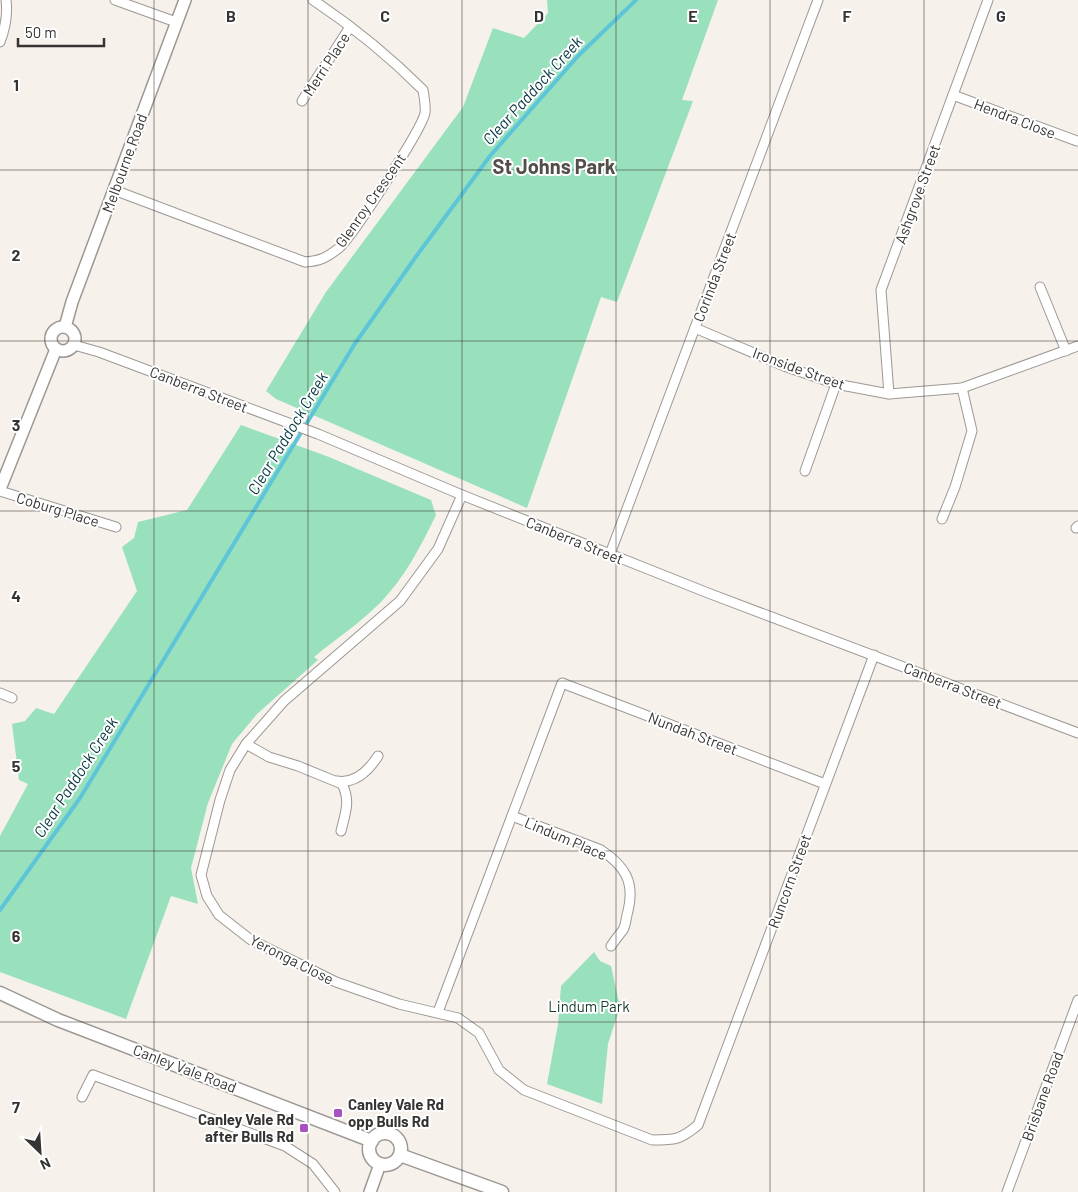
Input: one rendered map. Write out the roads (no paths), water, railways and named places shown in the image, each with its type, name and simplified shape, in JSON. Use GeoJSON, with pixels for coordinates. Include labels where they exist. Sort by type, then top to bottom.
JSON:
{"type":"FeatureCollection","features":[{"type":"Feature","properties":{"kind":"main road","name":"Canley Vale Road"},"geometry":{"type":"LineString","coordinates":[[0,993],[58,1020],[372,1141]]}},
{"type":"Feature","properties":{"kind":"main road"},"geometry":{"type":"LineString","coordinates":[[381,1134],[392,1135],[400,1143],[400,1154],[392,1163],[380,1164],[375,1161],[371,1154],[370,1146],[372,1141],[381,1134]]}},
{"type":"Feature","properties":{"kind":"main road"},"geometry":{"type":"LineString","coordinates":[[400,1154],[502,1192]]}},
{"type":"Feature","properties":{"kind":"street"},"geometry":{"type":"LineString","coordinates":[[0,42],[4,33],[7,11],[6,0]]}},
{"type":"Feature","properties":{"kind":"street"},"geometry":{"type":"LineString","coordinates":[[115,0],[176,22]]}},
{"type":"Feature","properties":{"kind":"street","name":"Melbourne Road"},"geometry":{"type":"LineString","coordinates":[[65,327],[72,302],[185,0]]}},
{"type":"Feature","properties":{"kind":"street","name":"Glenroy Crescent"},"geometry":{"type":"LineString","coordinates":[[114,190],[305,262],[320,261],[340,247],[411,142],[425,114],[424,90],[350,27],[313,0]]}},
{"type":"Feature","properties":{"kind":"street","name":"Corinda Street"},"geometry":{"type":"LineString","coordinates":[[610,554],[818,0]]}},
{"type":"Feature","properties":{"kind":"street","name":"Ashgrove Street"},"geometry":{"type":"LineString","coordinates":[[889,394],[881,290],[988,0]]}},
{"type":"Feature","properties":{"kind":"street","name":"Merri Place"},"geometry":{"type":"LineString","coordinates":[[302,101],[350,27]]}},
{"type":"Feature","properties":{"kind":"street","name":"Hendra Close"},"geometry":{"type":"LineString","coordinates":[[953,95],[1077,142]]}},
{"type":"Feature","properties":{"kind":"street"},"geometry":{"type":"LineString","coordinates":[[1040,287],[1066,351]]}},
{"type":"Feature","properties":{"kind":"street"},"geometry":{"type":"LineString","coordinates":[[65,327],[69,328],[75,335],[74,345],[66,350],[56,348],[53,345],[52,336],[56,329],[65,327]]}},
{"type":"Feature","properties":{"kind":"street","name":"Ironside Street"},"geometry":{"type":"LineString","coordinates":[[695,328],[784,366],[836,384],[889,394],[962,388],[1078,346]]}},
{"type":"Feature","properties":{"kind":"street","name":"Canberra Street"},"geometry":{"type":"LineString","coordinates":[[74,345],[99,352],[318,434],[462,495],[708,593],[1078,733]]}},
{"type":"Feature","properties":{"kind":"street"},"geometry":{"type":"LineString","coordinates":[[0,490],[56,348]]}},
{"type":"Feature","properties":{"kind":"street"},"geometry":{"type":"LineString","coordinates":[[805,471],[836,384]]}},
{"type":"Feature","properties":{"kind":"street"},"geometry":{"type":"LineString","coordinates":[[942,519],[955,487],[972,431],[962,388]]}},
{"type":"Feature","properties":{"kind":"street","name":"Coburg Place"},"geometry":{"type":"LineString","coordinates":[[0,490],[116,527]]}},
{"type":"Feature","properties":{"kind":"street","name":"Yeronga Close"},"geometry":{"type":"LineString","coordinates":[[462,495],[438,549],[400,602],[284,701],[246,744],[230,770],[222,792],[201,875],[207,896],[219,915],[251,940],[336,982],[399,1004],[458,1018],[479,1034],[500,1070],[524,1090],[652,1140],[669,1140],[685,1136],[698,1125],[706,1108]]}},
{"type":"Feature","properties":{"kind":"street","name":"Runcorn Street"},"geometry":{"type":"LineString","coordinates":[[706,1108],[874,655]]}},
{"type":"Feature","properties":{"kind":"street","name":"Nundah Street"},"geometry":{"type":"LineString","coordinates":[[512,816],[562,683],[825,784]]}},
{"type":"Feature","properties":{"kind":"street"},"geometry":{"type":"LineString","coordinates":[[0,693],[12,698]]}},
{"type":"Feature","properties":{"kind":"street"},"geometry":{"type":"LineString","coordinates":[[246,744],[269,757],[342,782],[353,780],[368,770],[378,756]]}},
{"type":"Feature","properties":{"kind":"street"},"geometry":{"type":"LineString","coordinates":[[337,781],[342,784],[346,791],[348,805],[341,832]]}},
{"type":"Feature","properties":{"kind":"street"},"geometry":{"type":"LineString","coordinates":[[438,1012],[512,816]]}},
{"type":"Feature","properties":{"kind":"street","name":"Lindum Place"},"geometry":{"type":"LineString","coordinates":[[512,816],[601,850],[620,866],[630,885],[631,897],[624,928],[611,946]]}},
{"type":"Feature","properties":{"kind":"street","name":"Brisbane Road"},"geometry":{"type":"LineString","coordinates":[[1007,1192],[1078,1000]]}},
{"type":"Feature","properties":{"kind":"street"},"geometry":{"type":"LineString","coordinates":[[82,1097],[93,1075],[267,1139],[285,1146],[312,1164],[335,1192]]}},
{"type":"Feature","properties":{"kind":"street"},"geometry":{"type":"LineString","coordinates":[[370,1192],[380,1164]]}},
{"type":"Feature","properties":{"kind":"waterway","name":"Clear Paddock Creek"},"geometry":{"type":"LineString","coordinates":[[0,910],[80,798],[354,345],[490,156],[578,56],[636,0]]}},
{"type":"Feature","properties":{"kind":"place","name":"Canley Vale Rd opp Bulls Rd"},"geometry":{"type":"Point","coordinates":[338,1113]}},
{"type":"Feature","properties":{"kind":"place","name":"Canley Vale Rd after Bulls Rd"},"geometry":{"type":"Point","coordinates":[304,1128]}},
{"type":"Feature","properties":{"kind":"district","name":"St Johns Park"},"geometry":{"type":"Point","coordinates":[554,166]}},
{"type":"Feature","properties":{"kind":"park label","name":"Lindum Park"},"geometry":{"type":"Point","coordinates":[589,1006]}}]}
